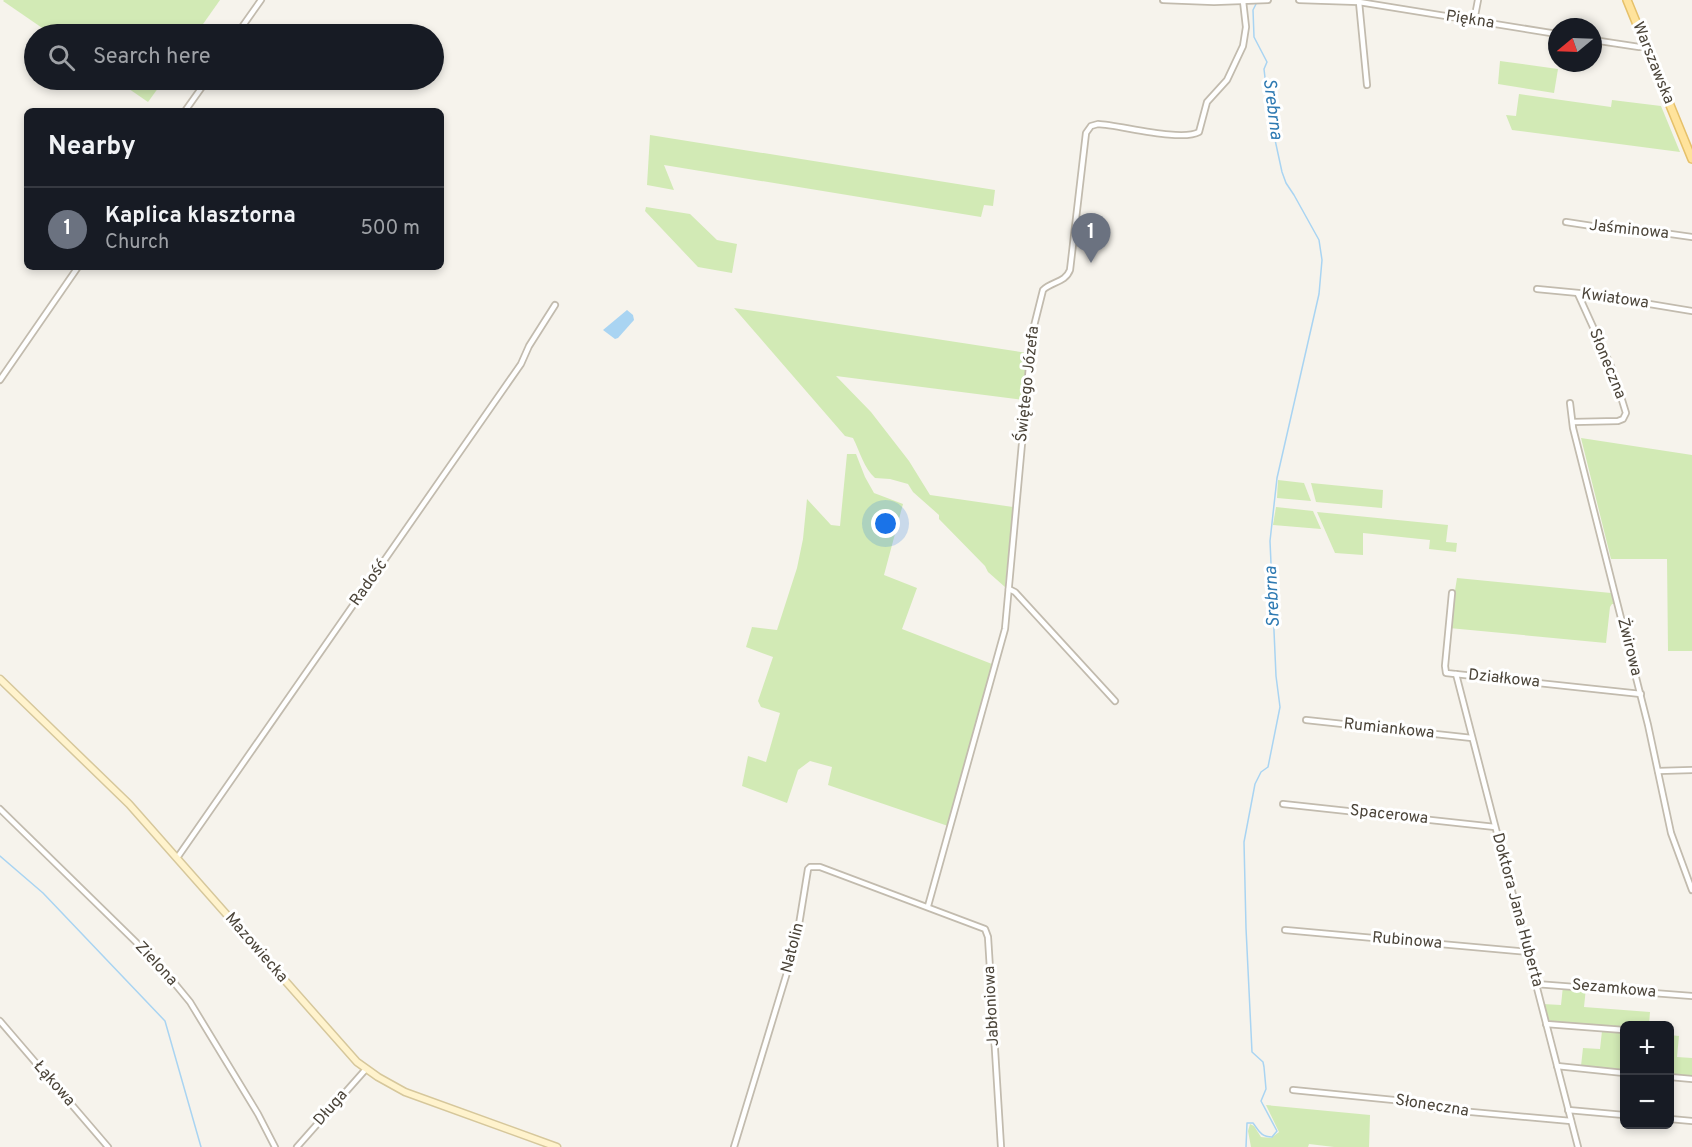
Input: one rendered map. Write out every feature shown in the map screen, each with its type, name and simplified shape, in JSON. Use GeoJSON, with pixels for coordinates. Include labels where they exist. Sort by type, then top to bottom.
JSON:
{"type":"FeatureCollection","features":[{"type":"Feature","properties":{"kind":"main road","name":"Warszawska"},"geometry":{"type":"LineString","coordinates":[[1627,0],[1691,155]]}},
{"type":"Feature","properties":{"kind":"street"},"geometry":{"type":"LineString","coordinates":[[244,24],[261,0]]}},
{"type":"Feature","properties":{"kind":"street"},"geometry":{"type":"LineString","coordinates":[[1163,0],[1268,0]]}},
{"type":"Feature","properties":{"kind":"street","name":"Piękna"},"geometry":{"type":"LineString","coordinates":[[1299,0],[1347,0],[1548,33]]}},
{"type":"Feature","properties":{"kind":"street"},"geometry":{"type":"LineString","coordinates":[[1474,21],[1478,0]]}},
{"type":"Feature","properties":{"kind":"street","name":"Świętego Józefa"},"geometry":{"type":"LineString","coordinates":[[928,906],[1004,636],[1033,329],[1043,290],[1048,285],[1064,280],[1070,270],[1086,133],[1091,126],[1098,124],[1169,134],[1198,132],[1206,104],[1226,81],[1243,46],[1246,27],[1243,1]]}},
{"type":"Feature","properties":{"kind":"street"},"geometry":{"type":"LineString","coordinates":[[1359,2],[1366,85]]}},
{"type":"Feature","properties":{"kind":"street"},"geometry":{"type":"LineString","coordinates":[[1602,42],[1639,48],[1646,46]]}},
{"type":"Feature","properties":{"kind":"street"},"geometry":{"type":"LineString","coordinates":[[187,108],[200,90]]}},
{"type":"Feature","properties":{"kind":"street","name":"Jaśminowa"},"geometry":{"type":"LineString","coordinates":[[1566,222],[1692,237]]}},
{"type":"Feature","properties":{"kind":"street"},"geometry":{"type":"LineString","coordinates":[[0,380],[76,270]]}},
{"type":"Feature","properties":{"kind":"street","name":"Kwiatowa"},"geometry":{"type":"LineString","coordinates":[[1537,289],[1692,311]]}},
{"type":"Feature","properties":{"kind":"street","name":"Słoneczna"},"geometry":{"type":"LineString","coordinates":[[1573,422],[1620,421],[1626,416],[1612,371],[1578,294]]}},
{"type":"Feature","properties":{"kind":"street","name":"Radość"},"geometry":{"type":"LineString","coordinates":[[177,858],[521,364],[529,346],[555,305]]}},
{"type":"Feature","properties":{"kind":"street","name":"Żwirowa"},"geometry":{"type":"LineString","coordinates":[[1570,403],[1641,694],[1674,843],[1692,890]]}},
{"type":"Feature","properties":{"kind":"street"},"geometry":{"type":"LineString","coordinates":[[1009,589],[1015,592],[1115,701]]}},
{"type":"Feature","properties":{"kind":"street","name":"Działkowa"},"geometry":{"type":"LineString","coordinates":[[1452,593],[1446,673],[1641,694]]}},
{"type":"Feature","properties":{"kind":"street","name":"Doktora Jana Huberta"},"geometry":{"type":"LineString","coordinates":[[1456,674],[1578,1147]]}},
{"type":"Feature","properties":{"kind":"street","name":"Mazowiecka"},"geometry":{"type":"LineString","coordinates":[[0,679],[129,804],[328,1030],[366,1069],[405,1092],[557,1147]]}},
{"type":"Feature","properties":{"kind":"street","name":"Rumiankowa"},"geometry":{"type":"LineString","coordinates":[[1305,720],[1472,738]]}},
{"type":"Feature","properties":{"kind":"street"},"geometry":{"type":"LineString","coordinates":[[1658,771],[1692,770]]}},
{"type":"Feature","properties":{"kind":"street","name":"Spacerowa"},"geometry":{"type":"LineString","coordinates":[[1283,804],[1495,826]]}},
{"type":"Feature","properties":{"kind":"street","name":"Zielona"},"geometry":{"type":"LineString","coordinates":[[0,809],[142,948],[190,1002],[258,1114],[275,1147]]}},
{"type":"Feature","properties":{"kind":"street","name":"Natolin"},"geometry":{"type":"LineString","coordinates":[[734,1147],[796,943],[808,869],[820,867],[928,906]]}},
{"type":"Feature","properties":{"kind":"street","name":"Jabłoniowa"},"geometry":{"type":"LineString","coordinates":[[928,906],[979,925],[985,929],[988,937],[1001,1147]]}},
{"type":"Feature","properties":{"kind":"street","name":"Rubinowa"},"geometry":{"type":"LineString","coordinates":[[1285,930],[1528,952]]}},
{"type":"Feature","properties":{"kind":"street","name":"Sezamkowa"},"geometry":{"type":"LineString","coordinates":[[1536,984],[1692,996]]}},
{"type":"Feature","properties":{"kind":"street","name":"Łąkowa"},"geometry":{"type":"LineString","coordinates":[[0,1021],[108,1147]]}},
{"type":"Feature","properties":{"kind":"street"},"geometry":{"type":"LineString","coordinates":[[1546,1023],[1620,1030]]}},
{"type":"Feature","properties":{"kind":"street"},"geometry":{"type":"LineString","coordinates":[[1557,1066],[1620,1072]]}},
{"type":"Feature","properties":{"kind":"street","name":"Długa"},"geometry":{"type":"LineString","coordinates":[[297,1147],[366,1069]]}},
{"type":"Feature","properties":{"kind":"street"},"geometry":{"type":"LineString","coordinates":[[1674,1077],[1692,1079]]}},
{"type":"Feature","properties":{"kind":"street","name":"Słoneczna"},"geometry":{"type":"LineString","coordinates":[[1293,1090],[1414,1102],[1427,1108],[1571,1121]]}},
{"type":"Feature","properties":{"kind":"street"},"geometry":{"type":"LineString","coordinates":[[1568,1110],[1620,1115]]}},
{"type":"Feature","properties":{"kind":"street"},"geometry":{"type":"LineString","coordinates":[[1674,1119],[1692,1121]]}},
{"type":"Feature","properties":{"kind":"green space"},"geometry":{"type":"Polygon","coordinates":[[[220,0],[203,24],[36,24],[3,1],[220,0]]]}},
{"type":"Feature","properties":{"kind":"green space"},"geometry":{"type":"Polygon","coordinates":[[[1500,61],[1548,68],[1548,72],[1558,72],[1554,93],[1498,84],[1500,61]]]}},
{"type":"Feature","properties":{"kind":"green space"},"geometry":{"type":"Polygon","coordinates":[[[131,90],[157,90],[148,102],[131,90]]]}},
{"type":"Feature","properties":{"kind":"green space"},"geometry":{"type":"Polygon","coordinates":[[[1519,94],[1611,107],[1612,100],[1661,106],[1680,152],[1512,130],[1506,115],[1516,116],[1519,94]]]}},
{"type":"Feature","properties":{"kind":"green space"},"geometry":{"type":"Polygon","coordinates":[[[650,135],[995,190],[993,206],[984,205],[981,217],[664,165],[674,190],[647,185],[650,135]]]}},
{"type":"Feature","properties":{"kind":"green space"},"geometry":{"type":"Polygon","coordinates":[[[646,207],[690,214],[717,240],[737,244],[732,273],[698,267],[645,211],[646,207]]]}},
{"type":"Feature","properties":{"kind":"green space"},"geometry":{"type":"Polygon","coordinates":[[[734,308],[1027,353],[1023,400],[836,376],[871,412],[909,461],[930,495],[1013,507],[1005,587],[988,572],[985,566],[939,519],[939,515],[913,492],[908,484],[875,478],[871,474],[853,438],[845,436],[734,308]]]}},
{"type":"Feature","properties":{"kind":"green space"},"geometry":{"type":"Polygon","coordinates":[[[1581,438],[1692,455],[1692,651],[1668,651],[1667,559],[1611,559],[1581,438]]]}},
{"type":"Feature","properties":{"kind":"green space"},"geometry":{"type":"Polygon","coordinates":[[[847,454],[856,454],[874,493],[903,504],[884,575],[917,588],[902,629],[992,664],[948,826],[828,785],[832,767],[810,761],[798,770],[787,803],[742,786],[748,756],[766,762],[780,713],[761,707],[758,701],[773,657],[746,647],[752,627],[777,630],[797,568],[807,499],[831,525],[840,526],[847,454]]]}},
{"type":"Feature","properties":{"kind":"green space"},"geometry":{"type":"Polygon","coordinates":[[[1278,480],[1304,483],[1311,501],[1277,498],[1278,480]]]}},
{"type":"Feature","properties":{"kind":"green space"},"geometry":{"type":"Polygon","coordinates":[[[1311,483],[1383,490],[1382,508],[1316,502],[1311,483]]]}},
{"type":"Feature","properties":{"kind":"green space"},"geometry":{"type":"Polygon","coordinates":[[[1276,507],[1313,511],[1321,529],[1273,525],[1276,507]]]}},
{"type":"Feature","properties":{"kind":"green space"},"geometry":{"type":"Polygon","coordinates":[[[1317,512],[1448,525],[1446,542],[1457,543],[1456,552],[1429,549],[1430,540],[1363,533],[1363,555],[1335,553],[1317,512]]]}},
{"type":"Feature","properties":{"kind":"green space"},"geometry":{"type":"Polygon","coordinates":[[[1457,578],[1611,593],[1614,595],[1616,604],[1610,607],[1606,643],[1449,628],[1457,578]]]}},
{"type":"Feature","properties":{"kind":"green space"},"geometry":{"type":"Polygon","coordinates":[[[1563,986],[1586,988],[1584,1007],[1650,1012],[1649,1021],[1620,1021],[1620,1028],[1548,1019],[1543,1004],[1561,1005],[1563,986]]]}},
{"type":"Feature","properties":{"kind":"green space"},"geometry":{"type":"Polygon","coordinates":[[[1602,1031],[1620,1033],[1620,1070],[1581,1066],[1583,1048],[1600,1049],[1602,1031]]]}},
{"type":"Feature","properties":{"kind":"green space"},"geometry":{"type":"Polygon","coordinates":[[[1674,1035],[1679,1036],[1677,1057],[1692,1058],[1692,1077],[1674,1075],[1674,1035]]]}},
{"type":"Feature","properties":{"kind":"green space"},"geometry":{"type":"Polygon","coordinates":[[[1266,1105],[1370,1115],[1369,1147],[1309,1144],[1308,1147],[1251,1147],[1248,1131],[1250,1124],[1261,1137],[1271,1138],[1279,1132],[1266,1105]]]}},
{"type":"Feature","properties":{"kind":"water"},"geometry":{"type":"Polygon","coordinates":[[[627,310],[633,315],[634,320],[615,339],[603,330],[627,310]]]}},
{"type":"Feature","properties":{"kind":"waterway","name":"Srebrna"},"geometry":{"type":"LineString","coordinates":[[1246,1147],[1247,1123],[1253,1123],[1265,1136],[1272,1137],[1277,1131],[1261,1101],[1266,1089],[1263,1062],[1252,1052],[1244,842],[1255,784],[1261,772],[1268,767],[1280,707],[1276,676],[1270,541],[1277,478],[1319,294],[1322,260],[1319,240],[1282,172],[1269,112],[1264,69],[1267,62],[1254,37],[1253,10],[1256,4]]}},
{"type":"Feature","properties":{"kind":"waterway"},"geometry":{"type":"LineString","coordinates":[[0,856],[43,893],[165,1021],[201,1147]]}},
{"type":"Feature","properties":{"kind":"place","name":"Kaplica klasztorna"},"geometry":{"type":"Point","coordinates":[1091,263]}}]}
